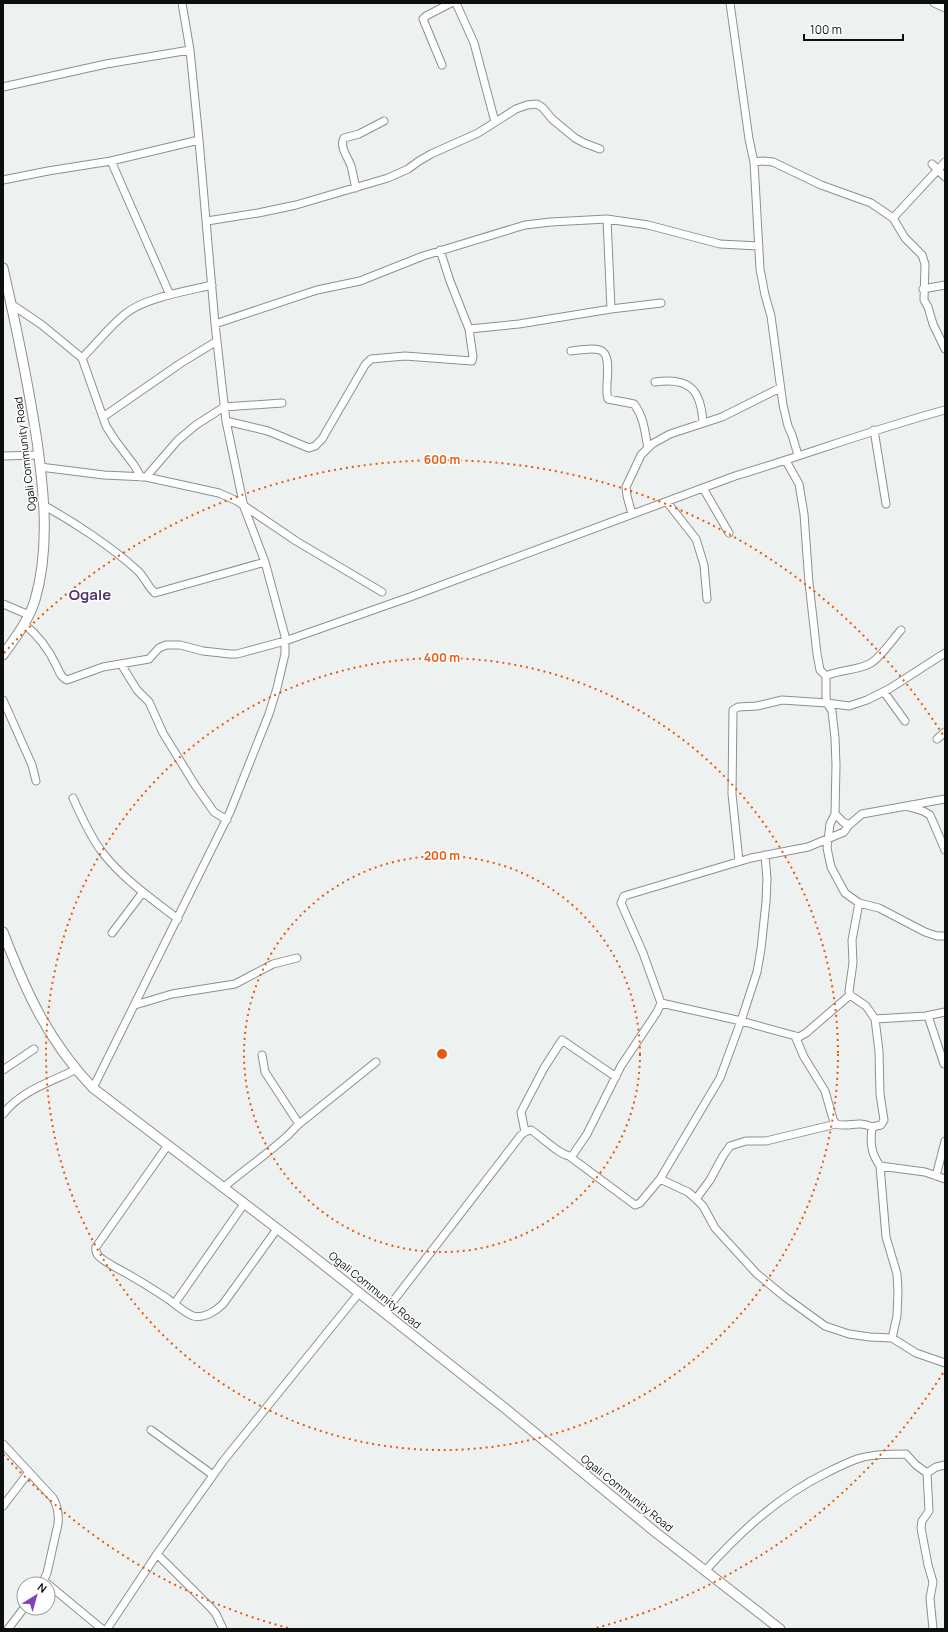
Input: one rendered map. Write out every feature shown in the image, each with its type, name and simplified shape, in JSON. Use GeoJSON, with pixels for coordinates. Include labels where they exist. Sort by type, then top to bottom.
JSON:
{"type":"FeatureCollection","features":[{"type":"Feature","properties":{"kind":"street"},"geometry":{"type":"LineString","coordinates":[[93,1088],[227,820],[269,714],[283,665],[286,640],[265,562],[244,507],[226,421],[215,324],[207,221],[190,50],[182,3]]}},
{"type":"Feature","properties":{"kind":"street"},"geometry":{"type":"LineString","coordinates":[[442,65],[423,19],[451,3]]}},
{"type":"Feature","properties":{"kind":"street"},"geometry":{"type":"LineString","coordinates":[[456,3],[474,43],[495,122]]}},
{"type":"Feature","properties":{"kind":"street"},"geometry":{"type":"LineString","coordinates":[[730,3],[749,139],[754,162],[759,246],[763,282],[771,316],[780,388],[788,426],[798,455]]}},
{"type":"Feature","properties":{"kind":"street"},"geometry":{"type":"LineString","coordinates":[[934,3],[945,8]]}},
{"type":"Feature","properties":{"kind":"street"},"geometry":{"type":"LineString","coordinates":[[3,87],[106,64],[190,50]]}},
{"type":"Feature","properties":{"kind":"street"},"geometry":{"type":"LineString","coordinates":[[207,221],[296,205],[388,178],[408,169],[418,161],[478,133],[516,109],[527,105],[537,104],[576,138],[584,143],[600,149]]}},
{"type":"Feature","properties":{"kind":"street"},"geometry":{"type":"LineString","coordinates":[[356,188],[351,166],[343,148],[342,141],[344,138],[359,134],[384,121]]}},
{"type":"Feature","properties":{"kind":"street"},"geometry":{"type":"LineString","coordinates":[[3,180],[111,161],[199,140]]}},
{"type":"Feature","properties":{"kind":"street"},"geometry":{"type":"LineString","coordinates":[[111,161],[170,295]]}},
{"type":"Feature","properties":{"kind":"street"},"geometry":{"type":"LineString","coordinates":[[754,162],[773,162],[821,185],[871,203],[893,218],[905,238],[922,256],[925,264],[923,290],[924,300],[945,349]]}},
{"type":"Feature","properties":{"kind":"street"},"geometry":{"type":"LineString","coordinates":[[893,218],[945,162]]}},
{"type":"Feature","properties":{"kind":"street"},"geometry":{"type":"LineString","coordinates":[[932,164],[945,177]]}},
{"type":"Feature","properties":{"kind":"street"},"geometry":{"type":"LineString","coordinates":[[215,324],[311,291],[360,281],[440,250],[525,225],[579,220],[607,220],[648,225],[720,244],[759,246]]}},
{"type":"Feature","properties":{"kind":"street"},"geometry":{"type":"LineString","coordinates":[[607,220],[611,309]]}},
{"type":"Feature","properties":{"kind":"street"},"geometry":{"type":"LineString","coordinates":[[226,421],[268,431],[312,448],[322,439],[365,365],[371,359],[406,356],[470,361],[473,358],[469,329],[450,281],[440,250]]}},
{"type":"Feature","properties":{"kind":"street","name":"Ogali Community Road"},"geometry":{"type":"LineString","coordinates":[[3,268],[31,400],[39,454],[43,505],[43,558],[38,588],[29,615],[3,655]]}},
{"type":"Feature","properties":{"kind":"street"},"geometry":{"type":"LineString","coordinates":[[82,358],[126,313],[144,304],[170,295],[212,285]]}},
{"type":"Feature","properties":{"kind":"street"},"geometry":{"type":"LineString","coordinates":[[923,290],[945,285]]}},
{"type":"Feature","properties":{"kind":"street"},"geometry":{"type":"LineString","coordinates":[[469,329],[519,324],[661,302]]}},
{"type":"Feature","properties":{"kind":"street"},"geometry":{"type":"LineString","coordinates":[[11,304],[42,325],[82,358],[109,431],[144,477]]}},
{"type":"Feature","properties":{"kind":"street"},"geometry":{"type":"LineString","coordinates":[[103,417],[181,363],[217,341]]}},
{"type":"Feature","properties":{"kind":"street"},"geometry":{"type":"LineString","coordinates":[[571,351],[598,349],[603,351],[606,355],[606,393],[608,399],[634,404],[639,410],[643,421],[648,448]]}},
{"type":"Feature","properties":{"kind":"street"},"geometry":{"type":"LineString","coordinates":[[655,382],[671,381],[686,383],[690,386],[699,401],[703,423]]}},
{"type":"Feature","properties":{"kind":"street"},"geometry":{"type":"LineString","coordinates":[[632,514],[626,487],[641,455],[652,444],[670,434],[722,417],[780,388]]}},
{"type":"Feature","properties":{"kind":"street"},"geometry":{"type":"LineString","coordinates":[[144,477],[178,440],[196,425],[224,407],[282,403]]}},
{"type":"Feature","properties":{"kind":"street"},"geometry":{"type":"LineString","coordinates":[[24,624],[38,636],[48,649],[64,679],[67,680],[103,667],[149,659],[159,648],[166,645],[180,645],[203,652],[237,654],[286,640],[402,600],[735,476],[786,461],[798,455],[874,430],[945,410]]}},
{"type":"Feature","properties":{"kind":"street"},"geometry":{"type":"LineString","coordinates":[[874,430],[886,504]]}},
{"type":"Feature","properties":{"kind":"street"},"geometry":{"type":"LineString","coordinates":[[3,456],[39,454]]}},
{"type":"Feature","properties":{"kind":"street"},"geometry":{"type":"LineString","coordinates":[[786,461],[800,484],[816,654],[820,670],[826,676],[827,703],[832,711],[836,765],[835,814],[830,824],[827,848],[833,872],[845,893],[859,903],[879,908],[925,932],[937,936],[945,936]]}},
{"type":"Feature","properties":{"kind":"street"},"geometry":{"type":"LineString","coordinates":[[40,467],[104,475],[144,477],[219,493],[237,501],[296,541],[382,592]]}},
{"type":"Feature","properties":{"kind":"street"},"geometry":{"type":"LineString","coordinates":[[703,488],[729,533]]}},
{"type":"Feature","properties":{"kind":"street"},"geometry":{"type":"LineString","coordinates":[[667,502],[696,539],[704,565],[707,599]]}},
{"type":"Feature","properties":{"kind":"street"},"geometry":{"type":"LineString","coordinates":[[43,505],[71,522],[128,563],[141,574],[155,593],[265,562]]}},
{"type":"Feature","properties":{"kind":"street"},"geometry":{"type":"LineString","coordinates":[[3,604],[29,615]]}},
{"type":"Feature","properties":{"kind":"street"},"geometry":{"type":"LineString","coordinates":[[826,676],[832,673],[850,670],[871,663],[878,658],[901,630]]}},
{"type":"Feature","properties":{"kind":"street"},"geometry":{"type":"LineString","coordinates":[[739,861],[732,794],[733,710],[738,707],[757,706],[782,700],[849,706],[884,692],[945,654]]}},
{"type":"Feature","properties":{"kind":"street"},"geometry":{"type":"LineString","coordinates":[[121,664],[137,690],[148,702],[163,733],[195,785],[214,812],[227,820]]}},
{"type":"Feature","properties":{"kind":"street"},"geometry":{"type":"LineString","coordinates":[[884,692],[905,721]]}},
{"type":"Feature","properties":{"kind":"street"},"geometry":{"type":"LineString","coordinates":[[3,700],[32,765],[36,781]]}},
{"type":"Feature","properties":{"kind":"street"},"geometry":{"type":"LineString","coordinates":[[937,739],[945,732]]}},
{"type":"Feature","properties":{"kind":"street"},"geometry":{"type":"LineString","coordinates":[[73,798],[83,820],[102,852],[143,892],[178,919]]}},
{"type":"Feature","properties":{"kind":"street"},"geometry":{"type":"LineString","coordinates":[[569,1156],[572,1156],[586,1134],[621,1066],[657,1012],[661,1003],[646,960],[621,903],[624,896],[739,861],[808,847],[844,832],[849,825],[862,814],[945,799]]}},
{"type":"Feature","properties":{"kind":"street"},"geometry":{"type":"LineString","coordinates":[[905,806],[923,811],[930,815],[945,850]]}},
{"type":"Feature","properties":{"kind":"street"},"geometry":{"type":"LineString","coordinates":[[835,814],[843,822],[849,825]]}},
{"type":"Feature","properties":{"kind":"street"},"geometry":{"type":"LineString","coordinates":[[384,1313],[525,1132],[531,1130],[538,1134],[564,1155],[569,1156],[635,1205],[640,1203],[660,1179],[720,1078],[757,972],[761,949],[766,894],[765,855]]}},
{"type":"Feature","properties":{"kind":"street"},"geometry":{"type":"LineString","coordinates":[[112,933],[143,892]]}},
{"type":"Feature","properties":{"kind":"street"},"geometry":{"type":"LineString","coordinates":[[696,1199],[710,1180],[730,1146],[746,1141],[766,1142],[836,1124],[844,1126],[864,1123],[872,1127],[881,1125],[884,1120],[880,1094],[879,1051],[875,1020],[866,1006],[850,995],[849,991],[853,963],[852,940],[859,903]]}},
{"type":"Feature","properties":{"kind":"street","name":"Ogali Community Road"},"geometry":{"type":"LineString","coordinates":[[3,932],[18,972],[37,1013],[75,1070],[93,1088],[359,1293],[506,1409],[654,1531],[780,1629]]}},
{"type":"Feature","properties":{"kind":"street"},"geometry":{"type":"LineString","coordinates":[[135,1005],[172,994],[235,984],[273,964],[297,958]]}},
{"type":"Feature","properties":{"kind":"street"},"geometry":{"type":"LineString","coordinates":[[661,1003],[741,1021],[795,1036],[802,1036],[850,995]]}},
{"type":"Feature","properties":{"kind":"street"},"geometry":{"type":"LineString","coordinates":[[875,1020],[928,1016],[945,1012]]}},
{"type":"Feature","properties":{"kind":"street"},"geometry":{"type":"LineString","coordinates":[[928,1016],[944,1064]]}},
{"type":"Feature","properties":{"kind":"street"},"geometry":{"type":"LineString","coordinates":[[795,1036],[804,1057],[825,1091],[833,1119],[836,1124]]}},
{"type":"Feature","properties":{"kind":"street"},"geometry":{"type":"LineString","coordinates":[[525,1132],[521,1112],[544,1068],[562,1040],[616,1077]]}},
{"type":"Feature","properties":{"kind":"street"},"geometry":{"type":"LineString","coordinates":[[3,1070],[34,1050]]}},
{"type":"Feature","properties":{"kind":"street"},"geometry":{"type":"LineString","coordinates":[[262,1055],[265,1072],[299,1124]]}},
{"type":"Feature","properties":{"kind":"street"},"geometry":{"type":"LineString","coordinates":[[223,1188],[245,1168],[276,1146],[299,1124],[376,1062]]}},
{"type":"Feature","properties":{"kind":"street"},"geometry":{"type":"LineString","coordinates":[[3,1114],[13,1103],[27,1093],[75,1070]]}},
{"type":"Feature","properties":{"kind":"street"},"geometry":{"type":"LineString","coordinates":[[872,1127],[870,1139],[872,1151],[880,1166],[886,1237],[897,1274],[897,1316],[892,1338]]}},
{"type":"Feature","properties":{"kind":"street"},"geometry":{"type":"LineString","coordinates":[[936,1176],[945,1141]]}},
{"type":"Feature","properties":{"kind":"street"},"geometry":{"type":"LineString","coordinates":[[168,1145],[96,1247],[97,1255],[195,1316],[212,1313],[219,1308],[277,1229]]}},
{"type":"Feature","properties":{"kind":"street"},"geometry":{"type":"LineString","coordinates":[[880,1166],[920,1171],[945,1179]]}},
{"type":"Feature","properties":{"kind":"street"},"geometry":{"type":"LineString","coordinates":[[660,1179],[688,1192],[696,1199],[703,1206],[715,1228],[757,1274],[785,1297],[826,1326],[848,1334],[892,1338],[916,1353],[945,1363]]}},
{"type":"Feature","properties":{"kind":"street"},"geometry":{"type":"LineString","coordinates":[[175,1303],[244,1204]]}},
{"type":"Feature","properties":{"kind":"street"},"geometry":{"type":"LineString","coordinates":[[107,1629],[157,1554],[213,1475],[359,1293]]}},
{"type":"Feature","properties":{"kind":"street"},"geometry":{"type":"LineString","coordinates":[[151,1430],[213,1475]]}},
{"type":"Feature","properties":{"kind":"street"},"geometry":{"type":"LineString","coordinates":[[3,1444],[54,1498],[58,1510],[58,1524],[52,1556],[45,1576]]}},
{"type":"Feature","properties":{"kind":"street"},"geometry":{"type":"LineString","coordinates":[[705,1570],[744,1530],[779,1501],[816,1478],[846,1463],[866,1457],[906,1454],[916,1465],[927,1473]]}},
{"type":"Feature","properties":{"kind":"street"},"geometry":{"type":"LineString","coordinates":[[927,1473],[936,1467],[945,1464]]}},
{"type":"Feature","properties":{"kind":"street"},"geometry":{"type":"LineString","coordinates":[[3,1506],[29,1472]]}},
{"type":"Feature","properties":{"kind":"street"},"geometry":{"type":"LineString","coordinates":[[927,1473],[929,1511],[921,1524],[928,1565],[934,1582],[930,1598],[933,1629]]}},
{"type":"Feature","properties":{"kind":"street"},"geometry":{"type":"LineString","coordinates":[[157,1554],[211,1608],[216,1614],[223,1629]]}},
{"type":"Feature","properties":{"kind":"street"},"geometry":{"type":"LineString","coordinates":[[56,1592],[102,1629]]}},
{"type":"Feature","properties":{"kind":"street"},"geometry":{"type":"LineString","coordinates":[[8,1629],[18,1616]]}},
{"type":"Feature","properties":{"kind":"district","name":"Ogale"},"geometry":{"type":"Point","coordinates":[90,595]}}]}
